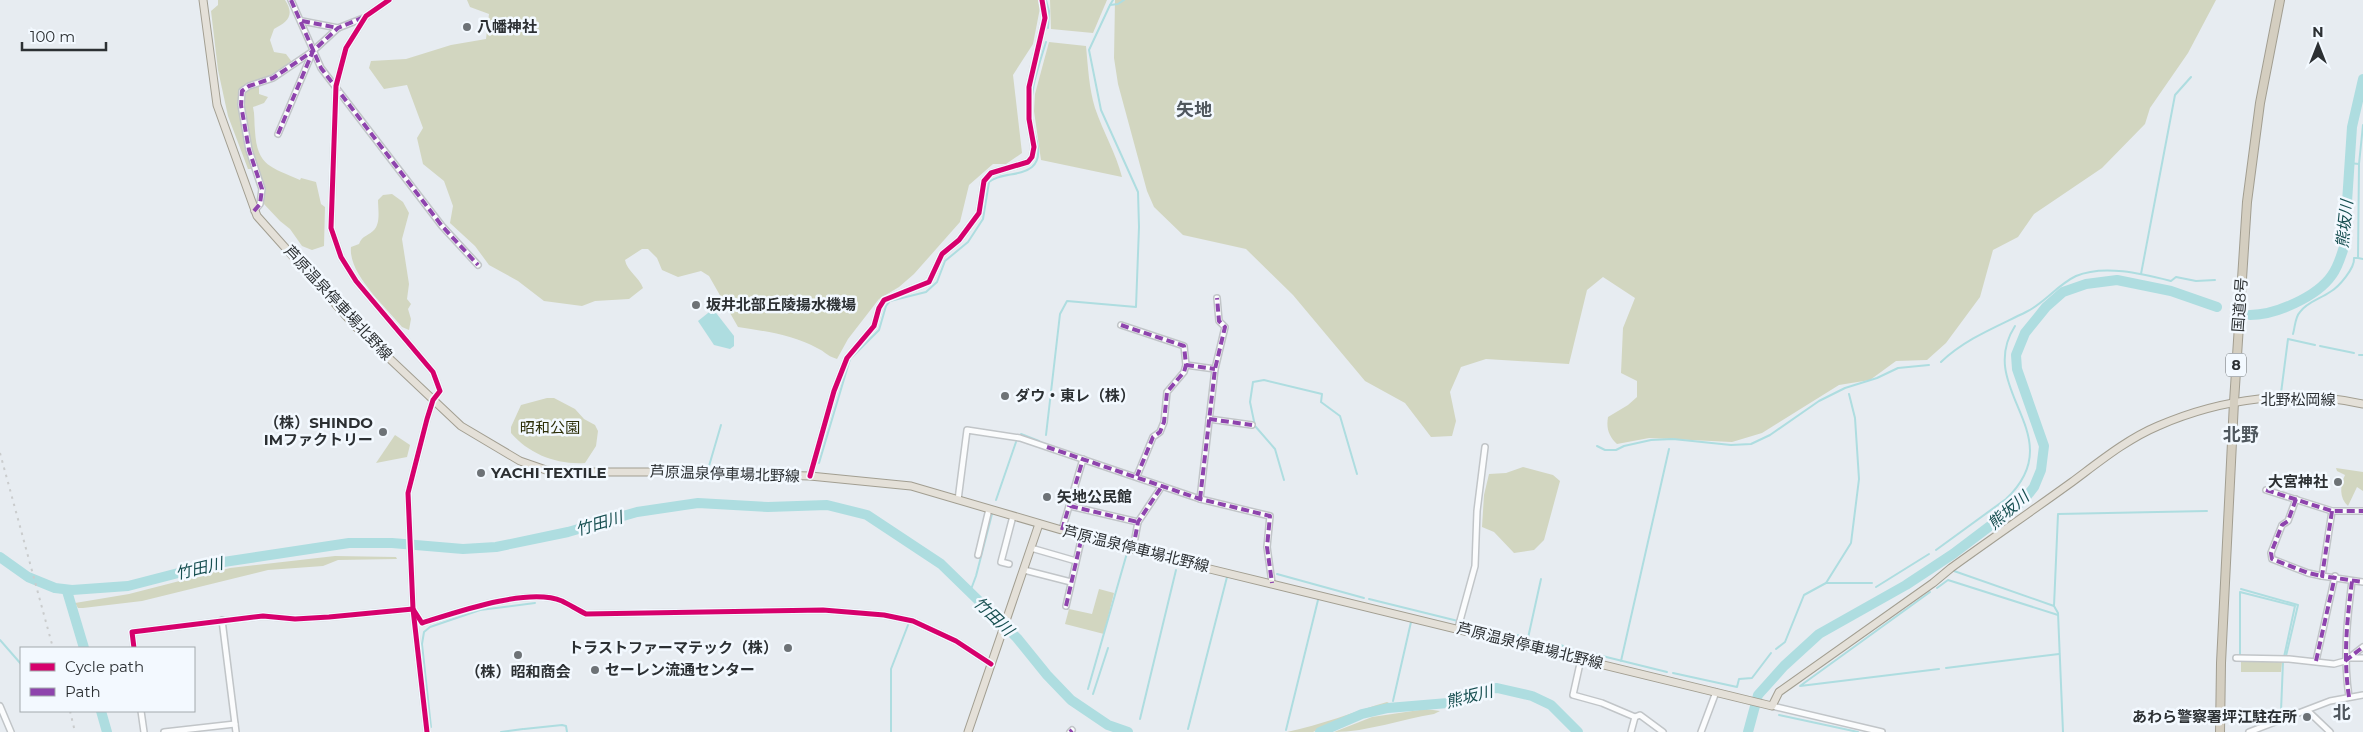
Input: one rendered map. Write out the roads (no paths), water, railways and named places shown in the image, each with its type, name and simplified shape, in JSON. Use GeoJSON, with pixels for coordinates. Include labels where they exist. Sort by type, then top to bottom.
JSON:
{"type":"FeatureCollection","features":[{"type":"Feature","properties":{"kind":"highway","name":"国道8号"},"geometry":{"type":"LineString","coordinates":[[2220,732],[2221,663],[2234,402],[2247,202],[2260,103],[2280,0]]}},
{"type":"Feature","properties":{"kind":"main road","name":"芦原温泉停車場北野線"},"geometry":{"type":"LineString","coordinates":[[203,0],[217,105],[257,216],[355,326],[433,400],[461,426],[520,462],[546,470],[593,473],[658,472],[810,476],[911,486],[1082,536],[1772,706]]}},
{"type":"Feature","properties":{"kind":"main road","name":"北野松岡線"},"geometry":{"type":"LineString","coordinates":[[2234,402],[2305,397],[2363,404]]}},
{"type":"Feature","properties":{"kind":"main road"},"geometry":{"type":"LineString","coordinates":[[1772,706],[1780,692],[2104,458],[2156,427],[2188,414],[2234,402]]}},
{"type":"Feature","properties":{"kind":"main road"},"geometry":{"type":"LineString","coordinates":[[968,732],[1039,524]]}},
{"type":"Feature","properties":{"kind":"street"},"geometry":{"type":"LineString","coordinates":[[291,0],[302,21],[321,68],[442,226],[478,265]]}},
{"type":"Feature","properties":{"kind":"street"},"geometry":{"type":"LineString","coordinates":[[254,211],[260,204],[262,189],[248,142],[241,106],[242,91],[249,86],[273,78],[313,51],[338,28],[366,16],[389,0]]}},
{"type":"Feature","properties":{"kind":"street"},"geometry":{"type":"LineString","coordinates":[[810,476],[834,391],[847,358],[874,326],[879,308],[884,300],[929,282],[942,254],[959,240],[979,213],[984,180],[991,173],[1028,162],[1032,157],[1034,147],[1029,119],[1028,87],[1044,18],[1042,0]]}},
{"type":"Feature","properties":{"kind":"street"},"geometry":{"type":"LineString","coordinates":[[366,16],[346,48],[336,86],[330,212],[333,238],[341,257],[356,281],[433,372],[440,391],[433,400],[411,473],[408,507],[413,609],[428,732]]}},
{"type":"Feature","properties":{"kind":"street"},"geometry":{"type":"LineString","coordinates":[[302,21],[338,28]]}},
{"type":"Feature","properties":{"kind":"street"},"geometry":{"type":"LineString","coordinates":[[278,134],[313,51]]}},
{"type":"Feature","properties":{"kind":"street"},"geometry":{"type":"LineString","coordinates":[[1200,499],[1215,370],[1225,327],[1219,320],[1217,298]]}},
{"type":"Feature","properties":{"kind":"street"},"geometry":{"type":"LineString","coordinates":[[1121,325],[1184,346],[1186,365],[1178,381],[1168,392],[1164,422],[1160,432],[1153,437],[1137,476]]}},
{"type":"Feature","properties":{"kind":"street"},"geometry":{"type":"LineString","coordinates":[[1186,365],[1215,370]]}},
{"type":"Feature","properties":{"kind":"street"},"geometry":{"type":"LineString","coordinates":[[1209,419],[1252,426]]}},
{"type":"Feature","properties":{"kind":"street"},"geometry":{"type":"LineString","coordinates":[[958,500],[967,430],[1020,438],[1137,476],[1200,499],[1270,516],[1268,547],[1272,583]]}},
{"type":"Feature","properties":{"kind":"street"},"geometry":{"type":"LineString","coordinates":[[1458,628],[1475,566],[1477,511],[1485,448]]}},
{"type":"Feature","properties":{"kind":"street"},"geometry":{"type":"LineString","coordinates":[[1062,530],[1083,459]]}},
{"type":"Feature","properties":{"kind":"street"},"geometry":{"type":"LineString","coordinates":[[1133,549],[1138,522],[1162,486]]}},
{"type":"Feature","properties":{"kind":"street"},"geometry":{"type":"LineString","coordinates":[[2266,490],[2332,511],[2363,511]]}},
{"type":"Feature","properties":{"kind":"street"},"geometry":{"type":"LineString","coordinates":[[2296,499],[2288,521],[2282,525],[2271,553],[2272,559],[2308,573],[2363,582]]}},
{"type":"Feature","properties":{"kind":"street"},"geometry":{"type":"LineString","coordinates":[[1070,506],[1138,522]]}},
{"type":"Feature","properties":{"kind":"street"},"geometry":{"type":"LineString","coordinates":[[978,555],[989,509]]}},
{"type":"Feature","properties":{"kind":"street"},"geometry":{"type":"LineString","coordinates":[[2322,576],[2332,511]]}},
{"type":"Feature","properties":{"kind":"street"},"geometry":{"type":"LineString","coordinates":[[1009,564],[1001,562],[1013,516]]}},
{"type":"Feature","properties":{"kind":"street"},"geometry":{"type":"LineString","coordinates":[[1066,606],[1082,536]]}},
{"type":"Feature","properties":{"kind":"street"},"geometry":{"type":"LineString","coordinates":[[1031,548],[1076,561]]}},
{"type":"Feature","properties":{"kind":"street"},"geometry":{"type":"LineString","coordinates":[[1024,570],[1071,582]]}},
{"type":"Feature","properties":{"kind":"street"},"geometry":{"type":"LineString","coordinates":[[2316,661],[2334,576]]}},
{"type":"Feature","properties":{"kind":"street"},"geometry":{"type":"LineString","coordinates":[[2349,697],[2346,628],[2352,581]]}},
{"type":"Feature","properties":{"kind":"street"},"geometry":{"type":"LineString","coordinates":[[413,609],[422,623],[482,604],[545,598],[561,601],[586,614],[823,610],[856,612],[913,621],[956,641],[991,664]]}},
{"type":"Feature","properties":{"kind":"street"},"geometry":{"type":"LineString","coordinates":[[134,647],[132,632],[263,616],[295,619],[413,609]]}},
{"type":"Feature","properties":{"kind":"street"},"geometry":{"type":"LineString","coordinates":[[222,620],[236,732]]}},
{"type":"Feature","properties":{"kind":"street"},"geometry":{"type":"LineString","coordinates":[[2347,660],[2363,647]]}},
{"type":"Feature","properties":{"kind":"street"},"geometry":{"type":"LineString","coordinates":[[2236,658],[2316,661],[2334,664],[2363,658]]}},
{"type":"Feature","properties":{"kind":"street"},"geometry":{"type":"LineString","coordinates":[[1581,659],[1573,695],[1602,703],[1635,717],[1640,715],[1663,732]]}},
{"type":"Feature","properties":{"kind":"street"},"geometry":{"type":"LineString","coordinates":[[1701,732],[1716,692]]}},
{"type":"Feature","properties":{"kind":"street"},"geometry":{"type":"LineString","coordinates":[[2249,732],[2330,701],[2363,696]]}},
{"type":"Feature","properties":{"kind":"street"},"geometry":{"type":"LineString","coordinates":[[0,706],[11,732]]}},
{"type":"Feature","properties":{"kind":"street"},"geometry":{"type":"LineString","coordinates":[[1772,706],[1882,732]]}},
{"type":"Feature","properties":{"kind":"street"},"geometry":{"type":"LineString","coordinates":[[2308,710],[2330,732]]}},
{"type":"Feature","properties":{"kind":"street"},"geometry":{"type":"LineString","coordinates":[[141,712],[144,732]]}},
{"type":"Feature","properties":{"kind":"street"},"geometry":{"type":"LineString","coordinates":[[1631,732],[1635,717]]}},
{"type":"Feature","properties":{"kind":"street"},"geometry":{"type":"LineString","coordinates":[[164,732],[235,724]]}},
{"type":"Feature","properties":{"kind":"water"},"geometry":{"type":"Polygon","coordinates":[[[713,309],[734,336],[734,346],[730,349],[714,345],[698,321],[713,309]]]}},
{"type":"Feature","properties":{"kind":"waterway"},"geometry":{"type":"LineString","coordinates":[[1046,0],[1049,11],[1048,28]]}},
{"type":"Feature","properties":{"kind":"waterway"},"geometry":{"type":"LineString","coordinates":[[1110,5],[1113,0]]}},
{"type":"Feature","properties":{"kind":"waterway"},"geometry":{"type":"LineString","coordinates":[[1046,435],[1060,314],[1067,301],[1136,307],[1139,227],[1138,192],[1101,110],[1089,50],[1110,5],[1118,4],[1124,0]]}},
{"type":"Feature","properties":{"kind":"waterway"},"geometry":{"type":"LineString","coordinates":[[819,463],[850,359],[879,330],[886,306],[890,301],[926,292],[937,282],[945,261],[968,242],[983,219],[989,182],[999,177],[1027,170],[1036,162],[1038,145],[1032,122],[1031,101],[1034,81],[1046,42]]}},
{"type":"Feature","properties":{"kind":"waterway"},"geometry":{"type":"LineString","coordinates":[[2141,274],[2175,95],[2191,77]]}},
{"type":"Feature","properties":{"kind":"waterway","name":"熊坂川"},"geometry":{"type":"LineString","coordinates":[[2250,315],[2271,312],[2295,303],[2316,291],[2336,269],[2344,247],[2352,127],[2363,79]]}},
{"type":"Feature","properties":{"kind":"waterway"},"geometry":{"type":"LineString","coordinates":[[2363,125],[2359,164],[2358,258],[2363,259]]}},
{"type":"Feature","properties":{"kind":"waterway"},"geometry":{"type":"LineString","coordinates":[[2349,163],[2359,164]]}},
{"type":"Feature","properties":{"kind":"waterway"},"geometry":{"type":"LineString","coordinates":[[2293,334],[2298,314],[2310,303],[2338,286],[2352,267],[2354,258],[2358,258]]}},
{"type":"Feature","properties":{"kind":"waterway"},"geometry":{"type":"LineString","coordinates":[[1941,362],[1971,340],[2033,308],[2063,284],[2087,272],[2124,271],[2171,281],[2176,277],[2196,281],[2215,280]]}},
{"type":"Feature","properties":{"kind":"waterway","name":"熊坂川"},"geometry":{"type":"LineString","coordinates":[[1748,732],[1758,695],[1784,666],[1819,634],[1906,585],[1953,554],[2023,501],[2034,487],[2041,470],[2044,446],[2017,369],[2016,355],[2025,333],[2046,307],[2063,292],[2086,284],[2117,280],[2171,291],[2217,307]]}},
{"type":"Feature","properties":{"kind":"waterway"},"geometry":{"type":"LineString","coordinates":[[1936,550],[2006,499],[2024,476],[2030,454],[2027,433],[2006,371],[2006,349],[2015,326]]}},
{"type":"Feature","properties":{"kind":"waterway"},"geometry":{"type":"LineString","coordinates":[[2281,393],[2288,339],[2315,345]]}},
{"type":"Feature","properties":{"kind":"waterway"},"geometry":{"type":"LineString","coordinates":[[2320,346],[2354,353]]}},
{"type":"Feature","properties":{"kind":"waterway"},"geometry":{"type":"LineString","coordinates":[[1597,446],[1605,450],[1616,450],[1624,446],[1651,440],[1673,439],[1731,445],[1751,444],[1770,435],[1819,401],[1845,388],[1877,378],[1898,368],[1929,365]]}},
{"type":"Feature","properties":{"kind":"waterway"},"geometry":{"type":"LineString","coordinates":[[1284,480],[1275,449],[1255,426],[1250,402],[1253,382],[1264,380],[1322,394],[1321,402],[1340,416],[1357,474]]}},
{"type":"Feature","properties":{"kind":"waterway"},"geometry":{"type":"LineString","coordinates":[[1849,394],[1855,418],[1859,479],[1851,543],[1826,583],[1872,583]]}},
{"type":"Feature","properties":{"kind":"waterway"},"geometry":{"type":"LineString","coordinates":[[709,466],[721,425]]}},
{"type":"Feature","properties":{"kind":"waterway"},"geometry":{"type":"LineString","coordinates":[[1021,434],[1039,441]]}},
{"type":"Feature","properties":{"kind":"waterway"},"geometry":{"type":"LineString","coordinates":[[996,500],[1016,442]]}},
{"type":"Feature","properties":{"kind":"waterway"},"geometry":{"type":"LineString","coordinates":[[1621,661],[1669,449]]}},
{"type":"Feature","properties":{"kind":"waterway","name":"竹田川"},"geometry":{"type":"LineString","coordinates":[[0,557],[28,577],[55,588],[72,590],[128,586],[217,563],[349,543],[392,543],[463,549],[496,547],[568,532],[637,512],[698,503],[768,507],[827,505],[867,515],[941,564],[1017,638],[1047,675],[1071,700],[1108,725],[1128,732]]}},
{"type":"Feature","properties":{"kind":"waterway"},"geometry":{"type":"LineString","coordinates":[[1954,571],[2054,606],[2058,514],[2207,511]]}},
{"type":"Feature","properties":{"kind":"waterway"},"geometry":{"type":"LineString","coordinates":[[970,592],[992,514]]}},
{"type":"Feature","properties":{"kind":"waterway"},"geometry":{"type":"LineString","coordinates":[[1088,689],[1127,553]]}},
{"type":"Feature","properties":{"kind":"waterway"},"geometry":{"type":"LineString","coordinates":[[1876,587],[1929,554]]}},
{"type":"Feature","properties":{"kind":"waterway"},"geometry":{"type":"LineString","coordinates":[[1140,719],[1176,570]]}},
{"type":"Feature","properties":{"kind":"waterway"},"geometry":{"type":"LineString","coordinates":[[1277,574],[1364,598]]}},
{"type":"Feature","properties":{"kind":"waterway"},"geometry":{"type":"LineString","coordinates":[[1188,729],[1227,577]]}},
{"type":"Feature","properties":{"kind":"waterway"},"geometry":{"type":"LineString","coordinates":[[1528,638],[1541,579]]}},
{"type":"Feature","properties":{"kind":"waterway"},"geometry":{"type":"LineString","coordinates":[[1937,588],[1948,580],[2058,615]]}},
{"type":"Feature","properties":{"kind":"waterway"},"geometry":{"type":"LineString","coordinates":[[1776,649],[1785,642],[1804,595],[1826,583]]}},
{"type":"Feature","properties":{"kind":"waterway"},"geometry":{"type":"LineString","coordinates":[[2241,589],[2298,605],[2286,656]]}},
{"type":"Feature","properties":{"kind":"waterway"},"geometry":{"type":"LineString","coordinates":[[67,591],[84,647]]}},
{"type":"Feature","properties":{"kind":"waterway"},"geometry":{"type":"LineString","coordinates":[[1930,592],[1800,686],[1939,669]]}},
{"type":"Feature","properties":{"kind":"waterway"},"geometry":{"type":"LineString","coordinates":[[2240,656],[2240,592],[2295,606],[2284,657]]}},
{"type":"Feature","properties":{"kind":"waterway"},"geometry":{"type":"LineString","coordinates":[[1369,599],[1458,621]]}},
{"type":"Feature","properties":{"kind":"waterway"},"geometry":{"type":"LineString","coordinates":[[1286,730],[1318,600]]}},
{"type":"Feature","properties":{"kind":"waterway"},"geometry":{"type":"LineString","coordinates":[[431,727],[422,644],[424,632],[430,627],[480,610],[535,603]]}},
{"type":"Feature","properties":{"kind":"waterway"},"geometry":{"type":"LineString","coordinates":[[2054,606],[2058,613],[2063,732]]}},
{"type":"Feature","properties":{"kind":"waterway"},"geometry":{"type":"LineString","coordinates":[[1393,701],[1411,622]]}},
{"type":"Feature","properties":{"kind":"waterway"},"geometry":{"type":"LineString","coordinates":[[1466,623],[1541,641]]}},
{"type":"Feature","properties":{"kind":"waterway"},"geometry":{"type":"LineString","coordinates":[[891,732],[891,669],[908,625]]}},
{"type":"Feature","properties":{"kind":"waterway"},"geometry":{"type":"LineString","coordinates":[[0,640],[20,663]]}},
{"type":"Feature","properties":{"kind":"waterway"},"geometry":{"type":"LineString","coordinates":[[1551,643],[1572,648]]}},
{"type":"Feature","properties":{"kind":"waterway"},"geometry":{"type":"LineString","coordinates":[[1093,694],[1108,648]]}},
{"type":"Feature","properties":{"kind":"waterway"},"geometry":{"type":"LineString","coordinates":[[1578,650],[1667,672]]}},
{"type":"Feature","properties":{"kind":"waterway"},"geometry":{"type":"LineString","coordinates":[[1673,673],[1737,687],[1739,679],[1752,678],[1771,653]]}},
{"type":"Feature","properties":{"kind":"waterway"},"geometry":{"type":"LineString","coordinates":[[1946,668],[2059,654]]}},
{"type":"Feature","properties":{"kind":"waterway"},"geometry":{"type":"LineString","coordinates":[[2253,721],[2281,711],[2283,662]]}},
{"type":"Feature","properties":{"kind":"waterway","name":"熊坂川"},"geometry":{"type":"LineString","coordinates":[[1320,732],[1362,714],[1388,708],[1448,703],[1483,689],[1497,688],[1532,696],[1551,705],[1578,732]]}},
{"type":"Feature","properties":{"kind":"waterway"},"geometry":{"type":"LineString","coordinates":[[101,712],[107,732]]}},
{"type":"Feature","properties":{"kind":"waterway"},"geometry":{"type":"LineString","coordinates":[[1779,715],[1858,732]]}},
{"type":"Feature","properties":{"kind":"waterway"},"geometry":{"type":"LineString","coordinates":[[524,729],[562,725],[566,726],[567,732]]}},
{"type":"Feature","properties":{"kind":"waterway"},"geometry":{"type":"LineString","coordinates":[[501,732],[523,729]]}},
{"type":"Feature","properties":{"kind":"railway"},"geometry":{"type":"LineString","coordinates":[[0,453],[53,647]]}},
{"type":"Feature","properties":{"kind":"railway"},"geometry":{"type":"LineString","coordinates":[[70,712],[75,732]]}},
{"type":"Feature","properties":{"kind":"place","name":"八幡神社"},"geometry":{"type":"Point","coordinates":[467,27]}},
{"type":"Feature","properties":{"kind":"place","name":"坂井北部丘陵揚水機場"},"geometry":{"type":"Point","coordinates":[696,305]}},
{"type":"Feature","properties":{"kind":"place","name":"ダウ・東レ（株）"},"geometry":{"type":"Point","coordinates":[1005,396]}},
{"type":"Feature","properties":{"kind":"place","name":"（株）SHINDO IMファクトリー"},"geometry":{"type":"Point","coordinates":[383,432]}},
{"type":"Feature","properties":{"kind":"place","name":"YACHI TEXTILE"},"geometry":{"type":"Point","coordinates":[481,473]}},
{"type":"Feature","properties":{"kind":"place","name":"大宮神社"},"geometry":{"type":"Point","coordinates":[2338,482]}},
{"type":"Feature","properties":{"kind":"place","name":"矢地公民館"},"geometry":{"type":"Point","coordinates":[1047,497]}},
{"type":"Feature","properties":{"kind":"place","name":"トラストファーマテック（株）"},"geometry":{"type":"Point","coordinates":[788,648]}},
{"type":"Feature","properties":{"kind":"place","name":"（株）昭和商会"},"geometry":{"type":"Point","coordinates":[518,655]}},
{"type":"Feature","properties":{"kind":"place","name":"セーレン流通センター"},"geometry":{"type":"Point","coordinates":[595,670]}},
{"type":"Feature","properties":{"kind":"place","name":"あわら警察署坪江駐在所"},"geometry":{"type":"Point","coordinates":[2307,717]}},
{"type":"Feature","properties":{"kind":"district","name":"矢地"},"geometry":{"type":"Point","coordinates":[1194,110]}},
{"type":"Feature","properties":{"kind":"district","name":"北野"},"geometry":{"type":"Point","coordinates":[2241,435]}},
{"type":"Feature","properties":{"kind":"district","name":"北"},"geometry":{"type":"Point","coordinates":[2342,713]}},
{"type":"Feature","properties":{"kind":"park label","name":"昭和公園"},"geometry":{"type":"Point","coordinates":[550,428]}}]}
